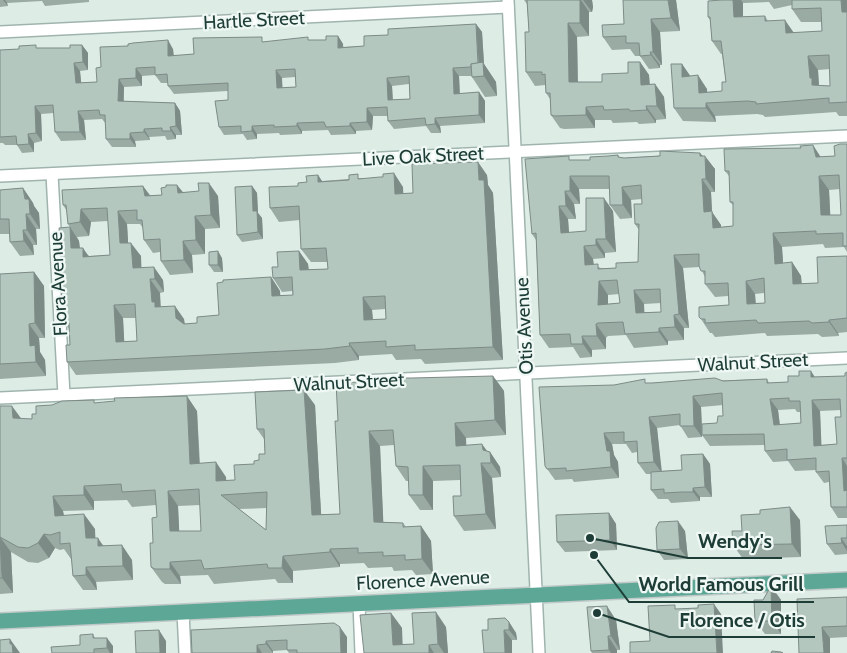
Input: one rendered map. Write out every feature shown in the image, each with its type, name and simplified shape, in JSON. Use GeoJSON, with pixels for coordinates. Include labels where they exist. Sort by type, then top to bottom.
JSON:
{"type":"FeatureCollection","features":[{"type":"Feature","properties":{"kind":"main road","name":"Florence Avenue"},"geometry":{"type":"LineString","coordinates":[[0,621],[847,580]]}},
{"type":"Feature","properties":{"kind":"street","name":"Hartle Street"},"geometry":{"type":"LineString","coordinates":[[0,32],[508,4]]}},
{"type":"Feature","properties":{"kind":"street","name":"Otis Avenue"},"geometry":{"type":"LineString","coordinates":[[508,4],[539,653]]}},
{"type":"Feature","properties":{"kind":"street","name":"Live Oak Street"},"geometry":{"type":"LineString","coordinates":[[0,176],[847,136]]}},
{"type":"Feature","properties":{"kind":"street","name":"Flora Avenue"},"geometry":{"type":"LineString","coordinates":[[52,174],[64,395]]}},
{"type":"Feature","properties":{"kind":"street","name":"Walnut Street"},"geometry":{"type":"LineString","coordinates":[[0,398],[847,358]]}},
{"type":"Feature","properties":{"kind":"street"},"geometry":{"type":"LineString","coordinates":[[359,604],[361,653]]}},
{"type":"Feature","properties":{"kind":"street"},"geometry":{"type":"LineString","coordinates":[[183,612],[185,653]]}},
{"type":"Feature","properties":{"kind":"building"},"geometry":{"type":"Polygon","coordinates":[[[527,0],[580,0],[580,23],[568,23],[569,82],[602,82],[602,74],[628,73],[628,62],[640,62],[641,85],[655,84],[657,106],[646,106],[647,110],[630,111],[629,109],[604,110],[603,106],[586,107],[586,115],[551,115],[550,93],[546,93],[545,74],[542,75],[542,72],[526,72],[525,32],[529,32],[527,0]]]}},
{"type":"Feature","properties":{"kind":"building"},"geometry":{"type":"Polygon","coordinates":[[[623,0],[668,0],[671,18],[651,19],[653,52],[650,52],[651,55],[640,56],[639,43],[626,43],[626,36],[603,37],[602,25],[624,24],[623,0]]]}},
{"type":"Feature","properties":{"kind":"building"},"geometry":{"type":"Polygon","coordinates":[[[733,0],[734,17],[765,16],[765,21],[785,20],[786,33],[822,31],[821,8],[792,9],[792,0],[841,0],[842,12],[847,12],[847,102],[829,103],[829,98],[756,104],[756,102],[748,101],[706,103],[706,108],[674,108],[671,64],[682,64],[682,77],[698,75],[699,93],[722,91],[722,82],[726,82],[721,41],[712,41],[710,17],[708,17],[708,1],[733,0]],[[829,55],[808,56],[812,85],[830,86],[829,55]]]}},
{"type":"Feature","properties":{"kind":"building"},"geometry":{"type":"Polygon","coordinates":[[[476,24],[478,63],[471,64],[471,67],[453,68],[454,94],[479,92],[479,115],[435,118],[435,124],[426,125],[425,118],[388,121],[387,107],[367,108],[367,122],[350,123],[350,126],[326,127],[324,122],[297,123],[297,126],[252,126],[252,131],[241,132],[241,126],[219,127],[215,101],[228,100],[228,83],[168,86],[167,74],[155,75],[155,67],[136,68],[136,78],[119,79],[118,101],[175,103],[176,126],[170,127],[171,131],[162,131],[162,128],[144,129],[144,132],[130,133],[130,139],[106,139],[105,115],[100,115],[99,110],[78,111],[80,132],[55,132],[53,105],[35,106],[36,133],[28,134],[29,144],[17,145],[16,136],[0,137],[0,50],[19,49],[19,46],[36,45],[36,48],[70,48],[70,45],[82,45],[83,62],[74,63],[76,83],[97,82],[96,68],[101,67],[100,47],[128,46],[128,44],[133,43],[168,40],[168,56],[194,54],[193,38],[262,37],[262,42],[308,37],[308,40],[326,40],[326,36],[338,36],[338,48],[364,46],[364,36],[388,35],[388,29],[476,24]],[[295,69],[276,70],[277,88],[296,87],[295,69]],[[409,76],[387,78],[388,100],[410,99],[409,76]]]}},
{"type":"Feature","properties":{"kind":"building"},"geometry":{"type":"Polygon","coordinates":[[[483,62],[484,76],[472,77],[471,64],[483,62]]]}},
{"type":"Feature","properties":{"kind":"building"},"geometry":{"type":"Polygon","coordinates":[[[847,144],[847,246],[843,246],[843,233],[816,234],[816,231],[773,233],[775,264],[792,262],[793,284],[818,283],[817,257],[847,256],[847,318],[812,323],[809,321],[758,323],[756,320],[705,323],[705,319],[699,317],[699,307],[729,305],[728,283],[705,284],[705,271],[701,271],[699,266],[699,254],[674,255],[679,314],[674,315],[675,327],[659,328],[659,332],[625,334],[623,322],[598,323],[596,324],[597,336],[582,336],[583,344],[571,344],[570,334],[540,335],[536,233],[532,234],[525,159],[569,156],[569,160],[590,160],[590,157],[618,155],[618,157],[624,158],[660,156],[660,151],[700,153],[700,156],[705,156],[706,179],[702,179],[704,212],[712,211],[713,228],[733,226],[733,202],[730,202],[729,171],[725,171],[724,149],[801,148],[800,146],[813,145],[816,157],[835,156],[834,146],[847,144]],[[839,175],[819,176],[821,215],[841,215],[839,175]],[[570,176],[570,191],[565,191],[566,206],[559,206],[561,233],[586,231],[586,198],[604,198],[606,239],[596,239],[596,245],[584,246],[585,265],[598,264],[598,269],[616,268],[616,263],[638,262],[639,224],[635,224],[634,204],[642,204],[641,185],[622,187],[623,205],[610,205],[609,176],[570,176]],[[764,278],[746,281],[747,304],[765,303],[764,278]],[[617,280],[599,281],[598,305],[620,303],[617,280]],[[660,289],[634,290],[636,313],[661,312],[660,289]]]}},
{"type":"Feature","properties":{"kind":"building"},"geometry":{"type":"Polygon","coordinates":[[[478,162],[479,180],[484,180],[493,347],[415,350],[415,345],[386,347],[386,341],[349,343],[350,346],[325,349],[67,362],[66,345],[70,345],[69,323],[65,323],[64,308],[62,308],[59,228],[70,227],[71,248],[83,248],[83,257],[110,255],[107,208],[81,209],[80,222],[68,224],[66,205],[63,205],[62,190],[143,186],[145,196],[162,195],[161,188],[166,187],[166,185],[177,185],[178,193],[199,191],[198,183],[209,183],[211,215],[195,216],[196,240],[183,241],[184,260],[161,261],[160,239],[144,240],[142,220],[137,220],[137,210],[118,211],[120,243],[131,243],[133,268],[154,267],[155,279],[150,279],[152,302],[155,302],[155,307],[175,306],[176,318],[184,324],[197,323],[197,317],[219,315],[217,283],[223,282],[223,280],[271,277],[272,296],[293,295],[292,277],[273,278],[272,267],[278,267],[277,252],[299,251],[300,270],[328,269],[326,248],[301,249],[299,206],[270,208],[269,187],[298,186],[298,183],[307,182],[306,176],[318,175],[318,182],[349,180],[349,175],[358,174],[358,179],[383,177],[383,174],[394,173],[395,194],[413,193],[412,164],[478,162]],[[385,296],[363,297],[364,320],[386,319],[385,296]],[[135,304],[114,305],[116,342],[137,341],[135,304]]]}},
{"type":"Feature","properties":{"kind":"building"},"geometry":{"type":"Polygon","coordinates":[[[252,186],[253,211],[257,211],[258,232],[237,235],[235,187],[252,186]]]}},
{"type":"Feature","properties":{"kind":"building"},"geometry":{"type":"Polygon","coordinates":[[[23,188],[25,199],[29,199],[30,214],[26,214],[27,230],[23,230],[24,241],[10,242],[9,219],[0,219],[0,190],[23,188]]]}},
{"type":"Feature","properties":{"kind":"building"},"geometry":{"type":"Polygon","coordinates":[[[218,251],[218,265],[209,265],[209,252],[218,251]]]}},
{"type":"Feature","properties":{"kind":"building"},"geometry":{"type":"Polygon","coordinates":[[[34,272],[35,323],[29,324],[30,346],[35,345],[36,362],[0,364],[0,274],[34,272]]]}},
{"type":"Feature","properties":{"kind":"building"},"geometry":{"type":"Polygon","coordinates":[[[799,371],[811,371],[811,377],[845,376],[847,372],[847,458],[842,458],[844,491],[847,490],[847,507],[831,507],[829,471],[816,472],[816,458],[787,460],[787,449],[765,451],[764,434],[702,435],[702,424],[717,423],[718,416],[723,416],[722,393],[693,396],[694,426],[680,426],[680,414],[649,417],[654,462],[638,463],[637,441],[624,442],[624,432],[604,433],[607,451],[610,451],[611,467],[566,471],[566,468],[547,469],[545,466],[539,387],[614,385],[645,379],[645,383],[652,383],[715,378],[723,381],[767,379],[767,383],[788,382],[788,376],[799,376],[799,371]],[[789,398],[770,399],[774,425],[801,423],[800,401],[789,401],[789,398]],[[840,399],[812,400],[814,446],[837,444],[835,417],[841,417],[840,399]]]}},
{"type":"Feature","properties":{"kind":"building"},"geometry":{"type":"Polygon","coordinates":[[[493,376],[495,420],[455,423],[456,446],[482,444],[483,450],[490,452],[491,463],[481,463],[486,514],[454,516],[453,496],[461,496],[460,465],[423,466],[423,495],[409,495],[408,467],[396,466],[393,430],[369,431],[374,522],[403,523],[403,527],[421,526],[422,559],[405,560],[405,555],[383,556],[383,552],[358,553],[358,548],[330,549],[330,552],[283,556],[282,568],[268,568],[267,564],[204,569],[201,560],[170,562],[170,569],[155,569],[151,567],[150,543],[153,543],[152,518],[157,517],[155,490],[122,492],[121,484],[84,486],[84,495],[53,496],[55,516],[84,514],[86,538],[98,538],[98,546],[122,545],[123,566],[86,567],[86,575],[73,576],[70,543],[60,544],[60,532],[50,535],[44,534],[38,543],[28,548],[18,547],[0,537],[0,406],[12,406],[13,418],[32,419],[32,414],[36,414],[36,406],[52,405],[62,401],[94,400],[94,403],[115,401],[114,398],[187,396],[190,464],[216,462],[216,481],[235,480],[234,465],[254,464],[254,461],[259,460],[259,454],[265,454],[264,429],[257,429],[255,392],[304,390],[312,515],[340,514],[335,421],[338,421],[336,383],[402,380],[402,378],[493,376]],[[199,489],[168,491],[170,531],[201,531],[199,489]],[[267,492],[221,495],[266,530],[267,492]]]}},
{"type":"Feature","properties":{"kind":"building"},"geometry":{"type":"Polygon","coordinates":[[[703,454],[705,487],[693,488],[693,492],[664,493],[664,489],[651,490],[651,472],[682,470],[681,455],[703,454]]]}},
{"type":"Feature","properties":{"kind":"building"},"geometry":{"type":"Polygon","coordinates":[[[790,507],[792,544],[733,545],[732,531],[742,531],[741,515],[760,514],[760,510],[790,507]]]}},
{"type":"Feature","properties":{"kind":"building"},"geometry":{"type":"Polygon","coordinates":[[[609,513],[610,540],[557,542],[556,515],[609,513]]]}},
{"type":"Feature","properties":{"kind":"building"},"geometry":{"type":"Polygon","coordinates":[[[678,521],[680,549],[657,550],[656,528],[659,522],[678,521]]]}},
{"type":"Feature","properties":{"kind":"building"},"geometry":{"type":"Polygon","coordinates":[[[847,525],[847,538],[841,538],[842,543],[827,544],[825,526],[847,525]]]}},
{"type":"Feature","properties":{"kind":"building"},"geometry":{"type":"Polygon","coordinates":[[[0,537],[2,578],[0,578],[0,537]]]}},
{"type":"Feature","properties":{"kind":"building"},"geometry":{"type":"Polygon","coordinates":[[[771,586],[772,621],[755,621],[754,600],[763,600],[771,586]]]}},
{"type":"Feature","properties":{"kind":"building"},"geometry":{"type":"Polygon","coordinates":[[[847,597],[847,626],[822,627],[824,653],[799,653],[797,599],[847,597]]]}},
{"type":"Feature","properties":{"kind":"building"},"geometry":{"type":"Polygon","coordinates":[[[714,604],[717,653],[630,653],[630,642],[650,641],[648,606],[675,605],[675,609],[698,608],[698,605],[714,604]]]}},
{"type":"Feature","properties":{"kind":"building"},"geometry":{"type":"Polygon","coordinates":[[[607,606],[611,636],[608,636],[609,650],[591,651],[587,607],[607,606]]]}},
{"type":"Feature","properties":{"kind":"building"},"geometry":{"type":"Polygon","coordinates":[[[436,612],[438,644],[429,645],[429,653],[364,653],[360,615],[391,613],[393,645],[414,644],[412,613],[436,612]]]}},
{"type":"Feature","properties":{"kind":"building"},"geometry":{"type":"Polygon","coordinates":[[[505,618],[509,622],[509,630],[504,630],[505,653],[484,653],[482,630],[488,630],[488,619],[505,618]]]}},
{"type":"Feature","properties":{"kind":"building"},"geometry":{"type":"Polygon","coordinates":[[[334,623],[340,627],[341,653],[297,653],[297,650],[287,650],[287,640],[266,641],[266,644],[257,645],[257,653],[192,653],[191,630],[334,623]]]}},
{"type":"Feature","properties":{"kind":"building"},"geometry":{"type":"Polygon","coordinates":[[[159,630],[160,653],[136,653],[135,631],[159,630]]]}},
{"type":"Feature","properties":{"kind":"building"},"geometry":{"type":"Polygon","coordinates":[[[93,634],[93,638],[107,638],[107,648],[94,649],[94,653],[52,653],[51,647],[80,645],[80,635],[93,634]]]}},
{"type":"Feature","properties":{"kind":"building"},"geometry":{"type":"Polygon","coordinates":[[[10,639],[13,653],[0,653],[0,640],[10,639]]]}},
{"type":"Feature","properties":{"kind":"place","name":"Wendy's"},"geometry":{"type":"Point","coordinates":[590,538]}},
{"type":"Feature","properties":{"kind":"place","name":"World Famous Grill"},"geometry":{"type":"Point","coordinates":[594,555]}},
{"type":"Feature","properties":{"kind":"place","name":"Florence / Otis"},"geometry":{"type":"Point","coordinates":[597,613]}}]}
